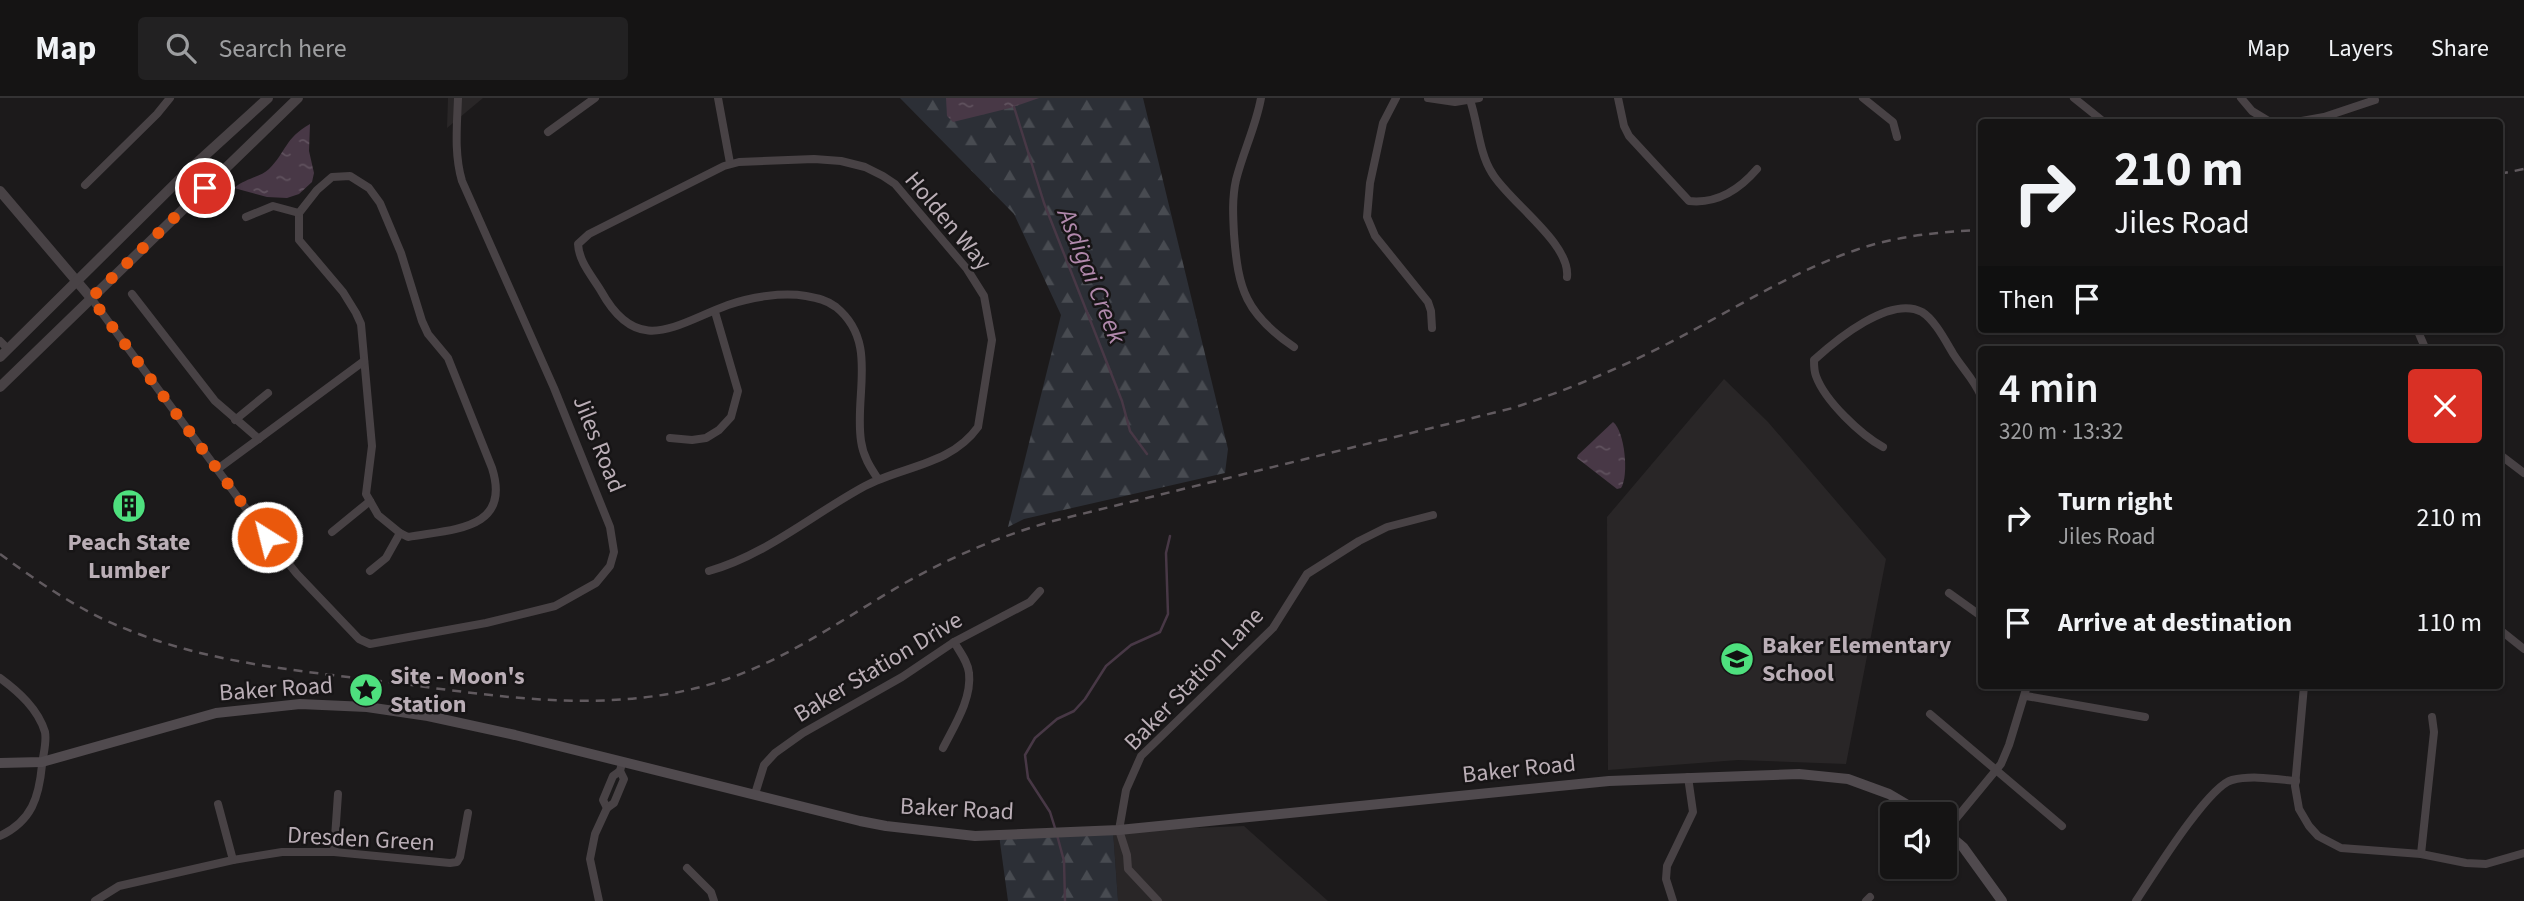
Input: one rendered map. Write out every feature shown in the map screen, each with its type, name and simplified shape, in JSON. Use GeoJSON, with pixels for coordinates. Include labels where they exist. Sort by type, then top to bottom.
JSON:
{"type":"FeatureCollection","features":[{"type":"Feature","properties":{"kind":"main road","name":"Baker Road"},"geometry":{"type":"LineString","coordinates":[[0,762],[42,762],[216,713],[300,704],[367,706],[428,716],[515,735],[621,767],[755,794],[886,826],[975,836],[1119,830],[1609,781],[1688,777],[1799,774],[1848,779],[1903,802]]}},
{"type":"Feature","properties":{"kind":"main road"},"geometry":{"type":"LineString","coordinates":[[1957,841],[2002,901]]}},
{"type":"Feature","properties":{"kind":"street"},"geometry":{"type":"LineString","coordinates":[[85,186],[170,98]]}},
{"type":"Feature","properties":{"kind":"street"},"geometry":{"type":"LineString","coordinates":[[3,349],[268,98]]}},
{"type":"Feature","properties":{"kind":"street"},"geometry":{"type":"LineString","coordinates":[[0,387],[298,98]]}},
{"type":"Feature","properties":{"kind":"street","name":"Jiles Road"},"geometry":{"type":"LineString","coordinates":[[219,468],[297,573],[359,639],[370,644],[486,623],[555,606],[596,583],[610,565],[614,552],[610,527],[554,388],[463,181],[457,156],[458,98]]}},
{"type":"Feature","properties":{"kind":"street"},"geometry":{"type":"LineString","coordinates":[[548,132],[595,98]]}},
{"type":"Feature","properties":{"kind":"street"},"geometry":{"type":"LineString","coordinates":[[718,98],[730,163]]}},
{"type":"Feature","properties":{"kind":"street"},"geometry":{"type":"LineString","coordinates":[[1261,98],[1236,180],[1233,211],[1236,257],[1247,298],[1255,312],[1267,327],[1294,346]]}},
{"type":"Feature","properties":{"kind":"street"},"geometry":{"type":"LineString","coordinates":[[1396,98],[1383,122],[1370,183],[1367,217],[1375,236],[1428,302],[1432,328]]}},
{"type":"Feature","properties":{"kind":"street"},"geometry":{"type":"LineString","coordinates":[[1428,98],[1440,101],[1479,98]]}},
{"type":"Feature","properties":{"kind":"street"},"geometry":{"type":"LineString","coordinates":[[1618,98],[1629,136],[1689,201],[1727,195],[1747,180],[1756,169]]}},
{"type":"Feature","properties":{"kind":"street"},"geometry":{"type":"LineString","coordinates":[[1863,98],[1893,122],[1897,136]]}},
{"type":"Feature","properties":{"kind":"street"},"geometry":{"type":"LineString","coordinates":[[2074,98],[2100,119]]}},
{"type":"Feature","properties":{"kind":"street"},"geometry":{"type":"LineString","coordinates":[[2241,98],[2252,111],[2265,119]]}},
{"type":"Feature","properties":{"kind":"street"},"geometry":{"type":"LineString","coordinates":[[1470,100],[1490,172],[1559,251],[1567,277]]}},
{"type":"Feature","properties":{"kind":"street"},"geometry":{"type":"LineString","coordinates":[[2313,119],[2375,100]]}},
{"type":"Feature","properties":{"kind":"street","name":"Holden Way"},"geometry":{"type":"LineString","coordinates":[[709,571],[755,554],[878,480],[952,452],[963,445],[978,428],[992,340],[984,296],[967,268],[895,184],[865,167],[841,161],[814,159],[730,163],[581,239],[578,244],[590,274],[611,308],[629,325],[641,329],[674,328],[715,312]]}},
{"type":"Feature","properties":{"kind":"street"},"geometry":{"type":"LineString","coordinates":[[350,176],[369,188],[380,203],[401,253],[422,321],[428,334],[448,358],[497,483],[497,499],[485,517],[474,525],[408,537],[378,515],[366,494],[372,446],[364,361],[361,324],[356,313],[343,292],[299,240],[299,213],[331,177],[350,176]]}},
{"type":"Feature","properties":{"kind":"street"},"geometry":{"type":"LineString","coordinates":[[0,191],[91,298],[219,468],[364,361]]}},
{"type":"Feature","properties":{"kind":"street"},"geometry":{"type":"LineString","coordinates":[[246,217],[273,206],[299,213]]}},
{"type":"Feature","properties":{"kind":"street"},"geometry":{"type":"LineString","coordinates":[[132,294],[215,401],[259,439]]}},
{"type":"Feature","properties":{"kind":"street"},"geometry":{"type":"LineString","coordinates":[[670,438],[706,438],[719,430],[731,417],[738,391],[715,312],[742,302],[797,294],[829,301],[845,315],[861,342],[861,443],[878,480]]}},
{"type":"Feature","properties":{"kind":"street"},"geometry":{"type":"LineString","coordinates":[[1883,447],[1867,438],[1831,400],[1814,374],[1814,360],[1836,340],[1881,314],[1904,307],[1923,313],[1978,391]]}},
{"type":"Feature","properties":{"kind":"street"},"geometry":{"type":"LineString","coordinates":[[235,420],[268,393]]}},
{"type":"Feature","properties":{"kind":"street"},"geometry":{"type":"LineString","coordinates":[[2503,457],[2524,473]]}},
{"type":"Feature","properties":{"kind":"street"},"geometry":{"type":"LineString","coordinates":[[332,532],[370,501]]}},
{"type":"Feature","properties":{"kind":"street","name":"Baker Station Lane"},"geometry":{"type":"LineString","coordinates":[[1119,830],[1126,790],[1141,756],[1273,628],[1307,574],[1348,547],[1387,527],[1433,515]]}},
{"type":"Feature","properties":{"kind":"street"},"geometry":{"type":"LineString","coordinates":[[370,571],[386,558],[400,533]]}},
{"type":"Feature","properties":{"kind":"street","name":"Baker Station Drive"},"geometry":{"type":"LineString","coordinates":[[755,794],[764,765],[775,753],[803,733],[902,677],[954,642],[1030,602],[1040,592]]}},
{"type":"Feature","properties":{"kind":"street"},"geometry":{"type":"LineString","coordinates":[[1948,593],[1978,614]]}},
{"type":"Feature","properties":{"kind":"street"},"geometry":{"type":"LineString","coordinates":[[2503,632],[2524,649]]}},
{"type":"Feature","properties":{"kind":"street"},"geometry":{"type":"LineString","coordinates":[[943,748],[966,701],[970,675],[954,642]]}},
{"type":"Feature","properties":{"kind":"street"},"geometry":{"type":"LineString","coordinates":[[0,678],[25,699],[40,722],[46,743],[40,788],[32,806],[21,821],[0,836]]}},
{"type":"Feature","properties":{"kind":"street"},"geometry":{"type":"LineString","coordinates":[[1957,817],[1996,771],[2009,745],[2027,689]]}},
{"type":"Feature","properties":{"kind":"street"},"geometry":{"type":"LineString","coordinates":[[2304,689],[2296,781],[2299,809],[2308,826],[2327,842],[2341,848],[2421,854],[2466,863],[2486,864],[2524,853]]}},
{"type":"Feature","properties":{"kind":"street"},"geometry":{"type":"LineString","coordinates":[[2026,696],[2145,717]]}},
{"type":"Feature","properties":{"kind":"street"},"geometry":{"type":"LineString","coordinates":[[1930,714],[2062,826]]}},
{"type":"Feature","properties":{"kind":"street"},"geometry":{"type":"LineString","coordinates":[[2421,854],[2434,732],[2432,717]]}},
{"type":"Feature","properties":{"kind":"street"},"geometry":{"type":"LineString","coordinates":[[599,901],[590,859],[595,834],[607,808],[603,800],[612,776],[621,767]]}},
{"type":"Feature","properties":{"kind":"street"},"geometry":{"type":"LineString","coordinates":[[1672,901],[1666,879],[1667,866],[1693,812],[1688,777]]}},
{"type":"Feature","properties":{"kind":"street"},"geometry":{"type":"LineString","coordinates":[[2136,901],[2201,807],[2220,785],[2231,780],[2259,777],[2296,781]]}},
{"type":"Feature","properties":{"kind":"street"},"geometry":{"type":"LineString","coordinates":[[334,852],[338,794]]}},
{"type":"Feature","properties":{"kind":"street"},"geometry":{"type":"LineString","coordinates":[[218,804],[233,860]]}},
{"type":"Feature","properties":{"kind":"street","name":"Dresden Green"},"geometry":{"type":"LineString","coordinates":[[95,901],[119,886],[233,860],[282,852],[334,852],[457,862],[468,813]]}},
{"type":"Feature","properties":{"kind":"street"},"geometry":{"type":"LineString","coordinates":[[1119,830],[1127,855],[1128,869],[1158,901]]}},
{"type":"Feature","properties":{"kind":"street"},"geometry":{"type":"LineString","coordinates":[[687,868],[711,892],[714,901]]}},
{"type":"Feature","properties":{"kind":"shaded area"},"geometry":{"type":"Polygon","coordinates":[[[448,98],[483,98],[447,128],[448,98]]]}},
{"type":"Feature","properties":{"kind":"shaded area","name":"Baker Elementary School"},"geometry":{"type":"Polygon","coordinates":[[[1724,379],[1768,422],[1886,559],[1846,764],[1738,760],[1608,770],[1607,517],[1724,379]]]}},
{"type":"Feature","properties":{"kind":"shaded area"},"geometry":{"type":"Polygon","coordinates":[[[1244,826],[1328,901],[1118,901],[1113,831],[1244,826]]]}},
{"type":"Feature","properties":{"kind":"green space"},"geometry":{"type":"Polygon","coordinates":[[[900,98],[1143,98],[1228,449],[1225,473],[1024,519],[1008,527],[1061,315],[1014,214],[900,98]]]}},
{"type":"Feature","properties":{"kind":"green space"},"geometry":{"type":"Polygon","coordinates":[[[1113,831],[1118,901],[1008,901],[999,835],[1113,831]]]}},
{"type":"Feature","properties":{"kind":"water"},"geometry":{"type":"Polygon","coordinates":[[[946,98],[1039,98],[953,122],[947,116],[946,98]]]}},
{"type":"Feature","properties":{"kind":"water"},"geometry":{"type":"Polygon","coordinates":[[[310,124],[309,151],[314,173],[312,182],[299,194],[287,198],[267,197],[234,188],[269,169],[290,140],[310,124]]]}},
{"type":"Feature","properties":{"kind":"water"},"geometry":{"type":"Polygon","coordinates":[[[1613,422],[1623,444],[1625,464],[1623,482],[1621,488],[1617,489],[1577,458],[1613,422]]]}},
{"type":"Feature","properties":{"kind":"waterway","name":"Asdigai Creek"},"geometry":{"type":"LineString","coordinates":[[1014,107],[1044,203],[1122,401],[1130,431],[1147,454]]}},
{"type":"Feature","properties":{"kind":"waterway","name":"Asdigai Creek"},"geometry":{"type":"LineString","coordinates":[[1055,828],[1050,812],[1028,778],[1025,755],[1035,738],[1057,719],[1074,711],[1085,699],[1106,666],[1131,645],[1160,632],[1168,614],[1166,553],[1170,536]]}},
{"type":"Feature","properties":{"kind":"waterway","name":"Asdigai Creek"},"geometry":{"type":"LineString","coordinates":[[1057,835],[1064,861],[1065,901]]}},
{"type":"Feature","properties":{"kind":"railway"},"geometry":{"type":"LineString","coordinates":[[2503,173],[2524,169]]}},
{"type":"Feature","properties":{"kind":"railway"},"geometry":{"type":"LineString","coordinates":[[0,554],[63,597],[113,624],[160,642],[220,657],[281,668],[507,697],[597,701],[642,698],[686,690],[753,669],[818,635],[921,574],[1014,533],[1053,521],[1513,408],[1634,360],[1829,260],[1871,245],[1902,238],[1978,230]]}},
{"type":"Feature","properties":{"kind":"place","name":"Peach State Lumber"},"geometry":{"type":"Point","coordinates":[129,506]}},
{"type":"Feature","properties":{"kind":"place","name":"Baker Elementary School"},"geometry":{"type":"Point","coordinates":[1737,659]}},
{"type":"Feature","properties":{"kind":"place","name":"Site - Moon's Station"},"geometry":{"type":"Point","coordinates":[366,690]}},
{"type":"Feature","properties":{"kind":"route"},"geometry":{"type":"LineString","coordinates":[[205,188],[91,298],[219,468],[267,537]]}}]}
